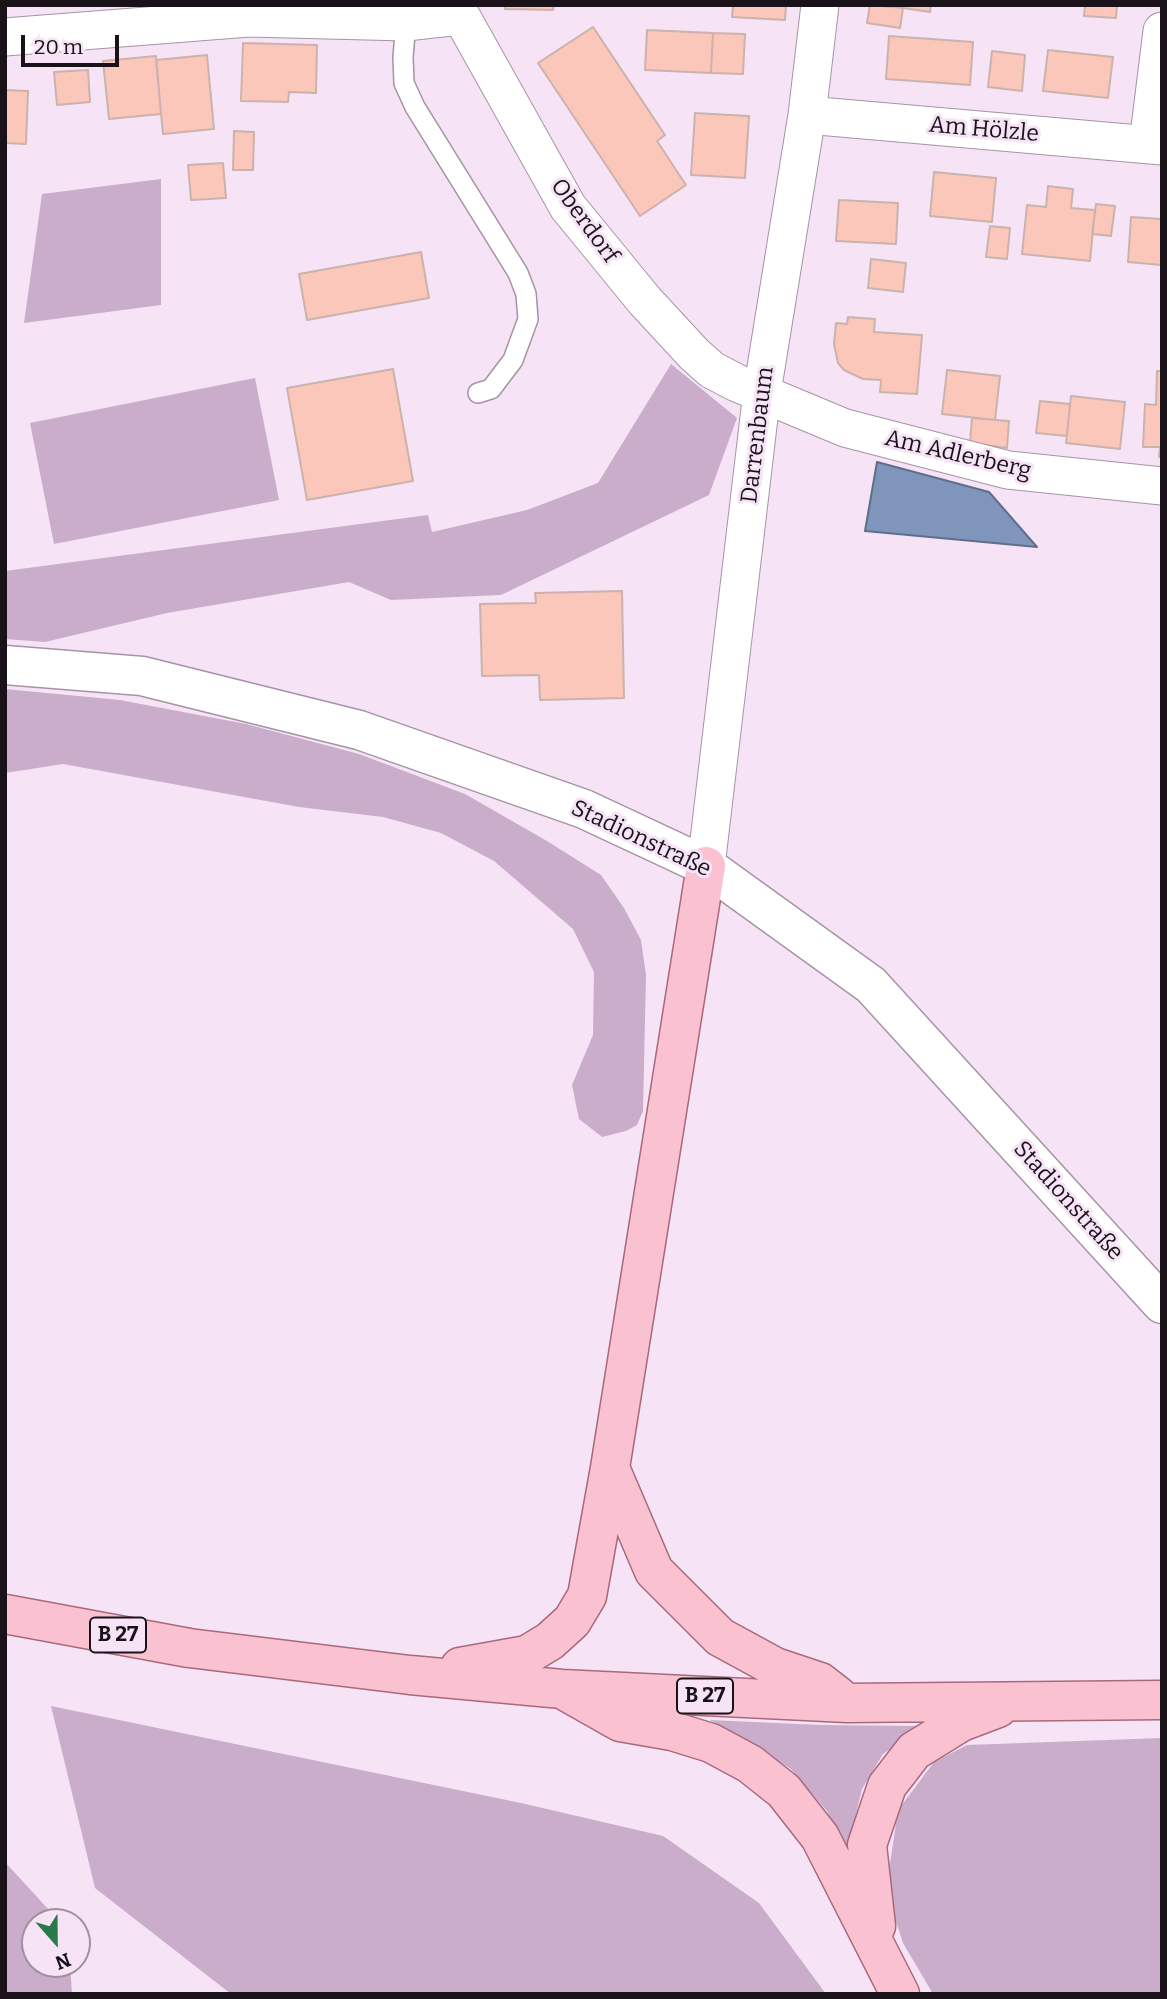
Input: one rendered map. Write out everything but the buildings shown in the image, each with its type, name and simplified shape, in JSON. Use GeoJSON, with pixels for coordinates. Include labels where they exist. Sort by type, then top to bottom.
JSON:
{"type":"FeatureCollection","features":[{"type":"Feature","properties":{"kind":"main road"},"geometry":{"type":"LineString","coordinates":[[410,1675],[527,1655],[550,1641],[572,1621],[587,1596],[610,1468],[706,866]]}},
{"type":"Feature","properties":{"kind":"main road"},"geometry":{"type":"LineString","coordinates":[[610,1468],[654,1571],[720,1637],[775,1667],[820,1682],[847,1703]]}},
{"type":"Feature","properties":{"kind":"main road","name":"B 27"},"geometry":{"type":"LineString","coordinates":[[5,1614],[189,1648],[410,1675],[562,1689],[847,1703],[1162,1700]]}},
{"type":"Feature","properties":{"kind":"main road"},"geometry":{"type":"LineString","coordinates":[[562,1689],[620,1722],[672,1731],[711,1743],[750,1764],[784,1791],[820,1836],[900,1994]]}},
{"type":"Feature","properties":{"kind":"main road"},"geometry":{"type":"LineString","coordinates":[[878,1949],[867,1845],[887,1786],[914,1751],[961,1722],[1015,1702]]}},
{"type":"Feature","properties":{"kind":"street","name":"Darrenbaum"},"geometry":{"type":"LineString","coordinates":[[706,866],[762,392],[807,115],[820,5]]}},
{"type":"Feature","properties":{"kind":"street"},"geometry":{"type":"LineString","coordinates":[[5,37],[249,18],[406,22],[457,10]]}},
{"type":"Feature","properties":{"kind":"street","name":"Oberdorf"},"geometry":{"type":"LineString","coordinates":[[457,10],[568,207],[645,301],[694,354],[712,370],[762,392]]}},
{"type":"Feature","properties":{"kind":"street"},"geometry":{"type":"LineString","coordinates":[[1155,145],[1162,31]]}},
{"type":"Feature","properties":{"kind":"street","name":"Am Hölzle"},"geometry":{"type":"LineString","coordinates":[[807,115],[1155,145]]}},
{"type":"Feature","properties":{"kind":"street","name":"Am Adlerberg"},"geometry":{"type":"LineString","coordinates":[[762,392],[845,428],[1008,470],[1162,486]]}},
{"type":"Feature","properties":{"kind":"street","name":"Stadionstraße"},"geometry":{"type":"LineString","coordinates":[[5,665],[142,676],[359,730],[584,809],[706,866],[871,985],[1162,1304]]}},
{"type":"Feature","properties":{"kind":"lane"},"geometry":{"type":"LineString","coordinates":[[406,22],[404,83],[415,107],[518,273],[526,294],[528,319],[513,360],[491,389],[478,393]]}},
{"type":"Feature","properties":{"kind":"shaded area"},"geometry":{"type":"Polygon","coordinates":[[[161,179],[161,305],[24,323],[42,194],[161,179]]]}},
{"type":"Feature","properties":{"kind":"shaded area"},"geometry":{"type":"Polygon","coordinates":[[[671,364],[737,418],[709,495],[501,595],[391,600],[349,582],[167,613],[45,642],[5,639],[5,571],[428,515],[432,532],[527,510],[598,483],[671,364]]]}},
{"type":"Feature","properties":{"kind":"shaded area"},"geometry":{"type":"Polygon","coordinates":[[[255,378],[279,500],[54,544],[30,423],[255,378]]]}},
{"type":"Feature","properties":{"kind":"shaded area"},"geometry":{"type":"Polygon","coordinates":[[[5,689],[120,700],[246,724],[359,754],[465,794],[601,875],[624,908],[641,940],[646,975],[643,1111],[637,1125],[626,1131],[602,1137],[579,1119],[572,1085],[593,1035],[594,972],[573,929],[494,861],[441,833],[383,817],[299,807],[63,764],[5,773],[5,689]]]}},
{"type":"Feature","properties":{"kind":"shaded area"},"geometry":{"type":"Polygon","coordinates":[[[51,1706],[521,1803],[663,1836],[759,1903],[826,1994],[231,1994],[95,1888],[51,1706]]]}},
{"type":"Feature","properties":{"kind":"shaded area"},"geometry":{"type":"Polygon","coordinates":[[[710,1720],[924,1726],[883,1754],[862,1789],[847,1851],[827,1811],[791,1769],[710,1720]]]}},
{"type":"Feature","properties":{"kind":"shaded area"},"geometry":{"type":"Polygon","coordinates":[[[1162,1738],[1162,1994],[933,1994],[903,1943],[886,1891],[898,1810],[934,1762],[967,1745],[1162,1738]]]}},
{"type":"Feature","properties":{"kind":"shaded area"},"geometry":{"type":"Polygon","coordinates":[[[5,1862],[47,1908],[21,1908],[21,1978],[71,1978],[72,1994],[5,1994],[5,1862]]]}},
{"type":"Feature","properties":{"kind":"water"},"geometry":{"type":"Polygon","coordinates":[[[877,462],[989,492],[1037,547],[865,531],[877,462]]]}}]}
